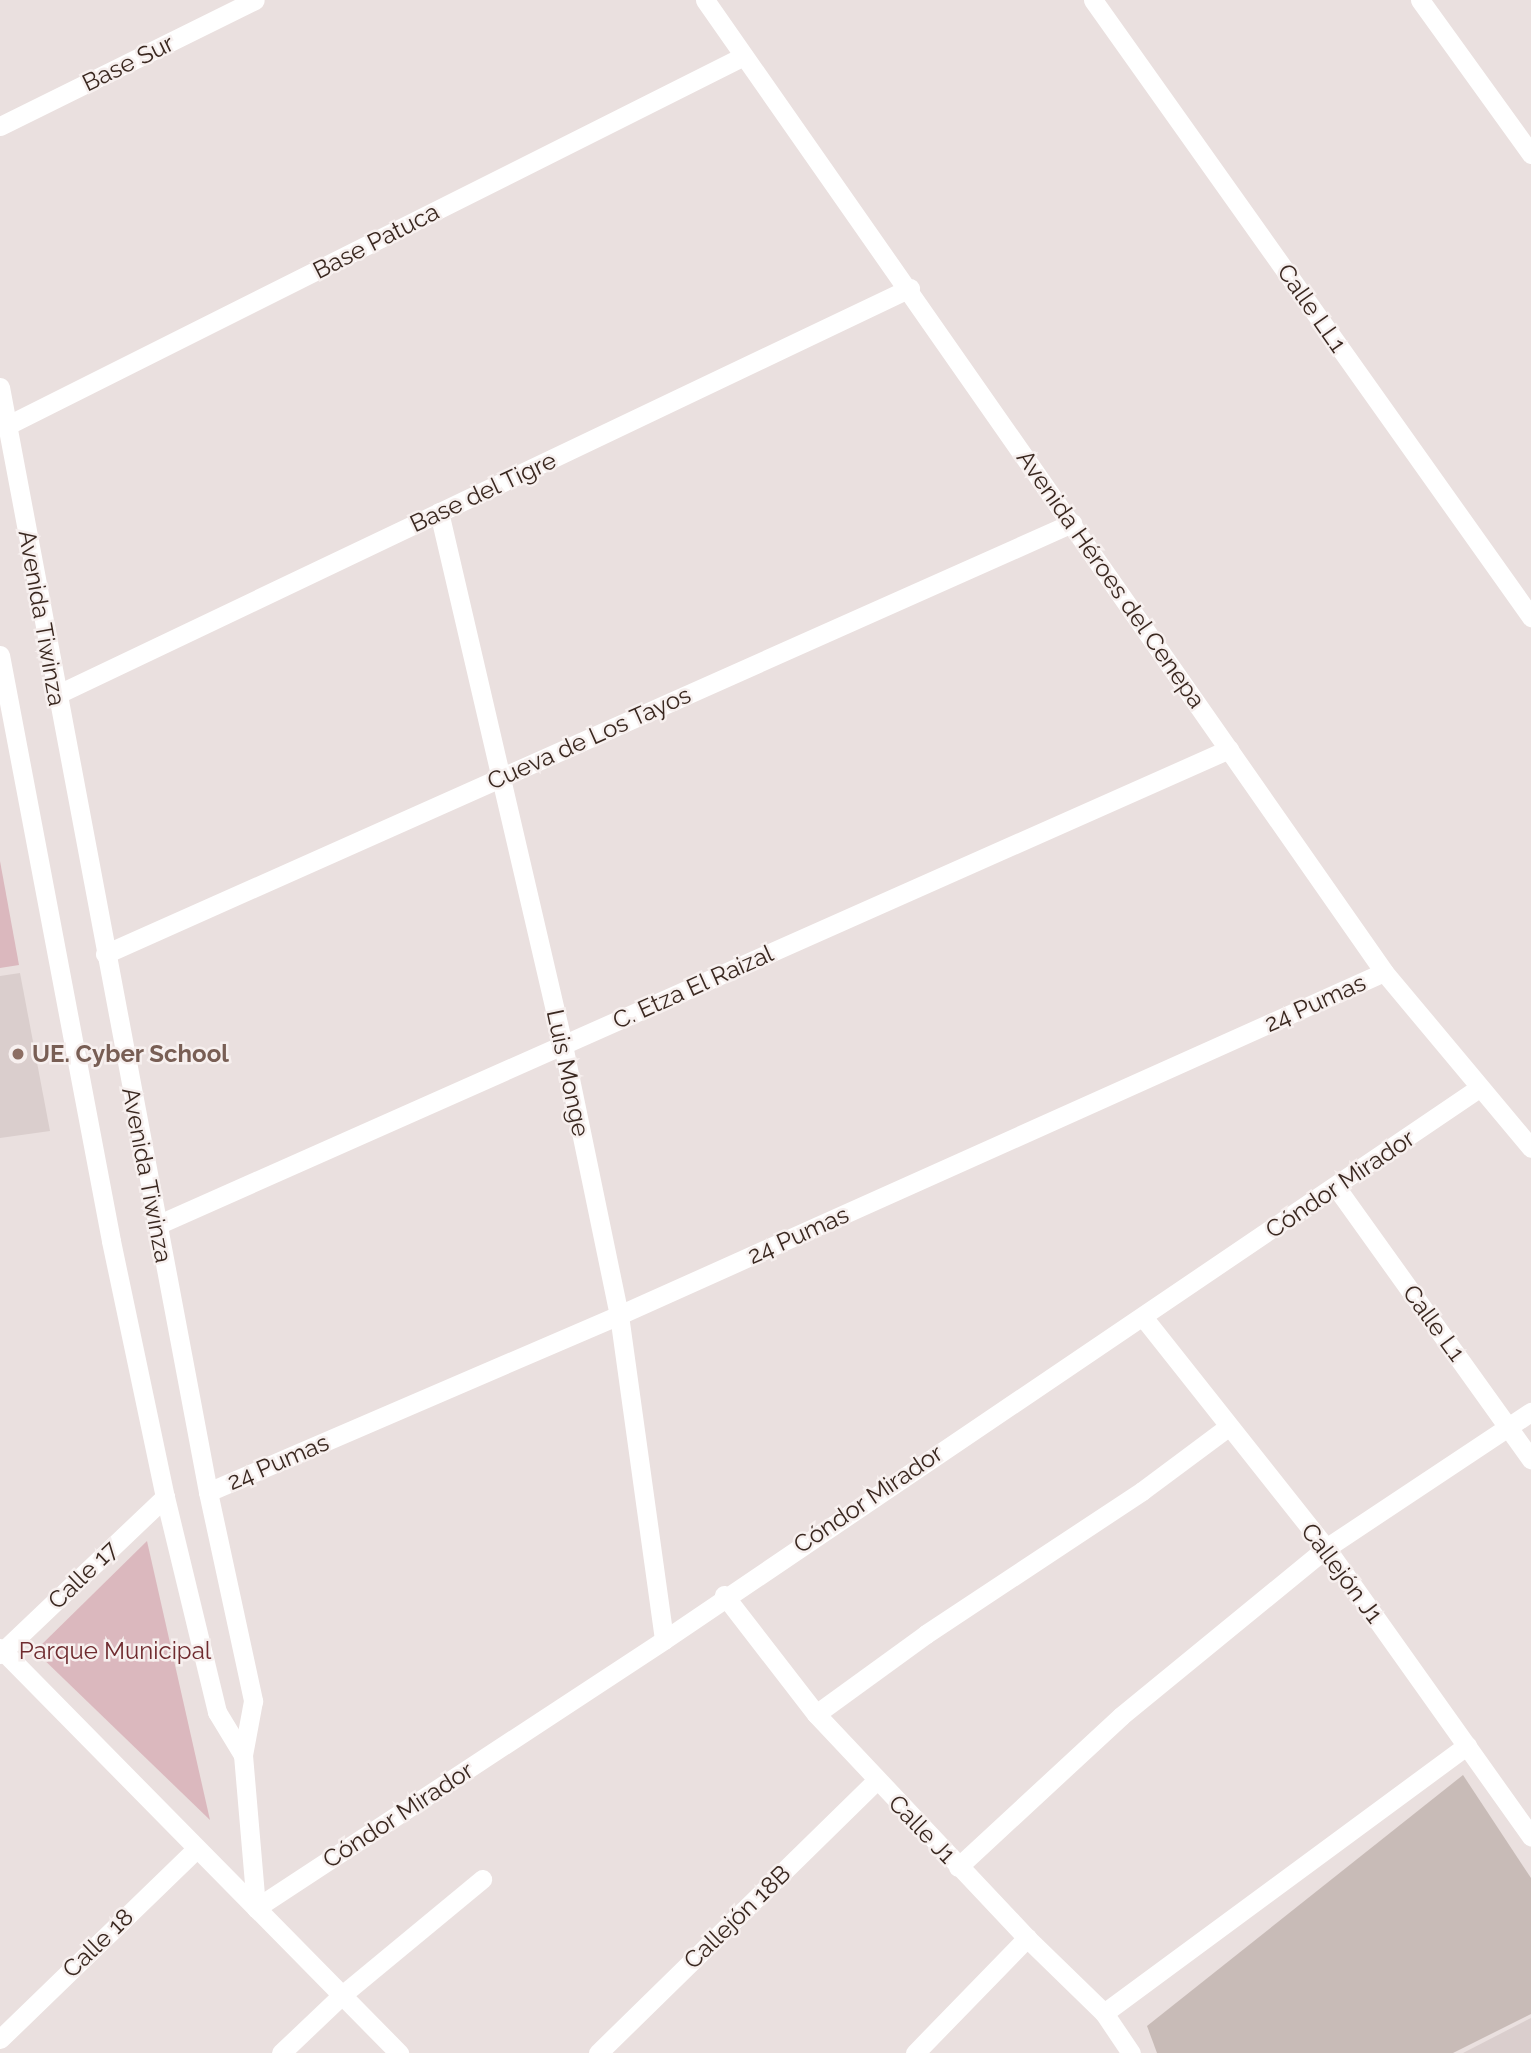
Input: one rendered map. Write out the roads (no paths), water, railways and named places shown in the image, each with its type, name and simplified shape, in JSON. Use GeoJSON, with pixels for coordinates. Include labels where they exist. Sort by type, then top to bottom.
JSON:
{"type":"FeatureCollection","features":[{"type":"Feature","properties":{"kind":"street","name":"Base Sur"},"geometry":{"type":"LineString","coordinates":[[0,126],[255,0]]}},
{"type":"Feature","properties":{"kind":"street","name":"Avenida Héroes del Cenepa"},"geometry":{"type":"LineString","coordinates":[[705,0],[910,289],[1384,972],[1531,1148]]}},
{"type":"Feature","properties":{"kind":"street","name":"Calle LL1"},"geometry":{"type":"LineString","coordinates":[[1093,0],[1531,617]]}},
{"type":"Feature","properties":{"kind":"street"},"geometry":{"type":"LineString","coordinates":[[1420,0],[1531,154]]}},
{"type":"Feature","properties":{"kind":"street","name":"Base Patuca"},"geometry":{"type":"LineString","coordinates":[[8,425],[744,56]]}},
{"type":"Feature","properties":{"kind":"street","name":"Base del Tigre"},"geometry":{"type":"LineString","coordinates":[[56,695],[910,289]]}},
{"type":"Feature","properties":{"kind":"street","name":"Avenida Tiwinza"},"geometry":{"type":"LineString","coordinates":[[0,387],[208,1492],[253,1702],[243,1755],[256,1908]]}},
{"type":"Feature","properties":{"kind":"street","name":"Luis Monge"},"geometry":{"type":"LineString","coordinates":[[439,512],[563,1045],[620,1315],[664,1640]]}},
{"type":"Feature","properties":{"kind":"street","name":"Cueva de Los Tayos"},"geometry":{"type":"LineString","coordinates":[[105,954],[1072,523]]}},
{"type":"Feature","properties":{"kind":"street","name":"Avenida Tiwinza"},"geometry":{"type":"LineString","coordinates":[[0,655],[111,1241],[165,1497],[217,1712],[243,1755]]}},
{"type":"Feature","properties":{"kind":"street","name":"C. Etza El Raizal"},"geometry":{"type":"LineString","coordinates":[[157,1225],[1229,749]]}},
{"type":"Feature","properties":{"kind":"street","name":"24 Pumas"},"geometry":{"type":"LineString","coordinates":[[208,1492],[620,1315],[1384,972]]}},
{"type":"Feature","properties":{"kind":"street","name":"Cóndor Mirador"},"geometry":{"type":"LineString","coordinates":[[256,1908],[664,1640],[724,1595],[1143,1317],[1479,1088]]}},
{"type":"Feature","properties":{"kind":"street","name":"Calle L1"},"geometry":{"type":"LineString","coordinates":[[1336,1187],[1531,1459]]}},
{"type":"Feature","properties":{"kind":"street","name":"Callejón J1"},"geometry":{"type":"LineString","coordinates":[[1143,1317],[1227,1427],[1326,1548],[1531,1836]]}},
{"type":"Feature","properties":{"kind":"street"},"geometry":{"type":"LineString","coordinates":[[958,1867],[1121,1716],[1326,1548],[1531,1412]]}},
{"type":"Feature","properties":{"kind":"street"},"geometry":{"type":"LineString","coordinates":[[816,1714],[926,1634],[1142,1491],[1227,1427]]}},
{"type":"Feature","properties":{"kind":"street","name":"Calle 17"},"geometry":{"type":"LineString","coordinates":[[1,1651],[165,1497]]}},
{"type":"Feature","properties":{"kind":"street","name":"Calle J1"},"geometry":{"type":"LineString","coordinates":[[724,1595],[816,1714],[958,1867],[1104,2013],[1131,2053]]}},
{"type":"Feature","properties":{"kind":"street"},"geometry":{"type":"LineString","coordinates":[[1,1651],[399,2053]]}},
{"type":"Feature","properties":{"kind":"street"},"geometry":{"type":"LineString","coordinates":[[1104,2013],[1467,1745]]}},
{"type":"Feature","properties":{"kind":"street","name":"Callejón 18B"},"geometry":{"type":"LineString","coordinates":[[598,2053],[876,1781]]}},
{"type":"Feature","properties":{"kind":"street","name":"Calle 18"},"geometry":{"type":"LineString","coordinates":[[0,2039],[197,1848]]}},
{"type":"Feature","properties":{"kind":"street"},"geometry":{"type":"LineString","coordinates":[[281,2053],[342,1995],[482,1879]]}},
{"type":"Feature","properties":{"kind":"street"},"geometry":{"type":"LineString","coordinates":[[915,2053],[1027,1938]]}},
{"type":"Feature","properties":{"kind":"place","name":"UE. Cyber School"},"geometry":{"type":"Point","coordinates":[18,1054]}},
{"type":"Feature","properties":{"kind":"park label","name":"Parque Municipal"},"geometry":{"type":"Point","coordinates":[115,1651]}}]}
